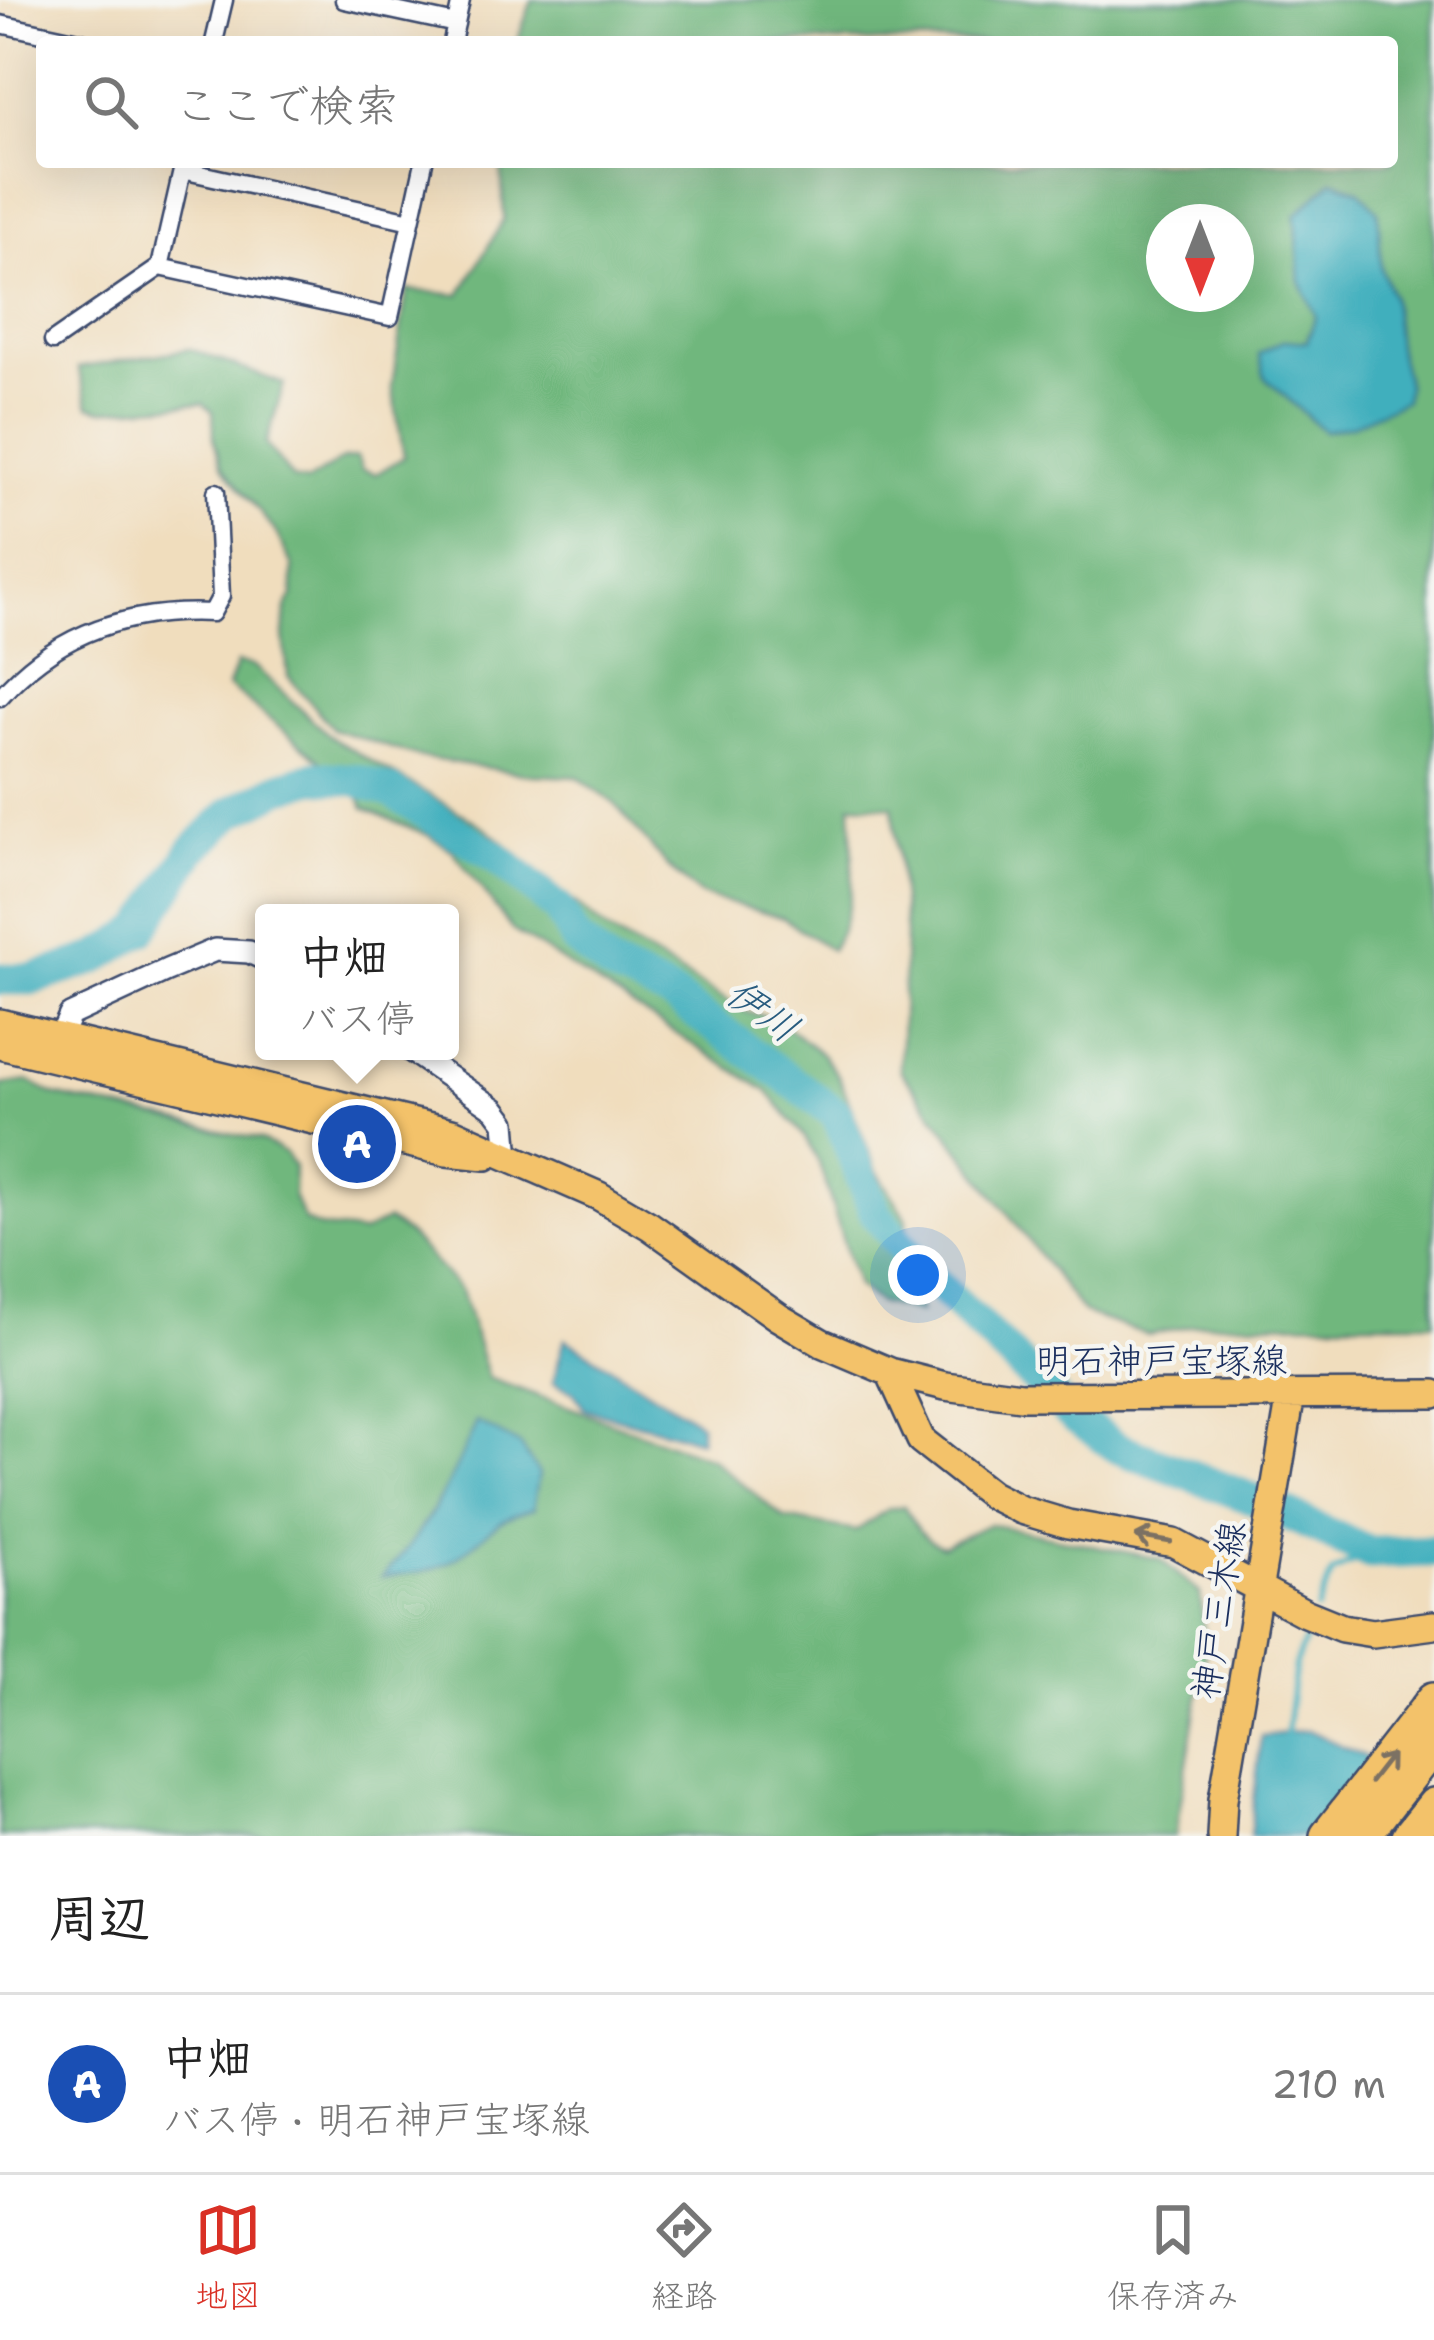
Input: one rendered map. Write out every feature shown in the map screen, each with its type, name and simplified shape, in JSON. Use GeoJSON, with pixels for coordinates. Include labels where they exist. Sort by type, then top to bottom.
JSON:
{"type":"FeatureCollection","features":[{"type":"Feature","properties":{"kind":"highway"},"geometry":{"type":"LineString","coordinates":[[1328,1836],[1434,1700]]}},
{"type":"Feature","properties":{"kind":"highway"},"geometry":{"type":"LineString","coordinates":[[1364,1836],[1434,1745]]}},
{"type":"Feature","properties":{"kind":"highway"},"geometry":{"type":"LineString","coordinates":[[1409,1836],[1434,1805]]}},
{"type":"Feature","properties":{"kind":"main road","name":"明石神戸宝塚線"},"geometry":{"type":"LineString","coordinates":[[0,1023],[55,1047]]}},
{"type":"Feature","properties":{"kind":"main road","name":"明石神戸宝塚線"},"geometry":{"type":"LineString","coordinates":[[0,1045],[55,1047],[452,1132],[599,1196],[650,1226],[778,1317],[834,1349],[890,1372],[944,1386],[1021,1396],[1434,1394]]}},
{"type":"Feature","properties":{"kind":"main road"},"geometry":{"type":"LineString","coordinates":[[890,1372],[921,1440],[991,1495],[1022,1510],[1068,1524],[1174,1543],[1342,1628],[1373,1634],[1434,1625]]}},
{"type":"Feature","properties":{"kind":"main road","name":"神戸三木線"},"geometry":{"type":"LineString","coordinates":[[1221,1836],[1266,1528],[1291,1395]]}},
{"type":"Feature","properties":{"kind":"street"},"geometry":{"type":"LineString","coordinates":[[215,36],[224,0]]}},
{"type":"Feature","properties":{"kind":"street"},"geometry":{"type":"LineString","coordinates":[[344,0],[454,33],[461,0]]}},
{"type":"Feature","properties":{"kind":"street"},"geometry":{"type":"LineString","coordinates":[[0,24],[56,36]]}},
{"type":"Feature","properties":{"kind":"street"},"geometry":{"type":"LineString","coordinates":[[53,341],[160,267],[183,168]]}},
{"type":"Feature","properties":{"kind":"street"},"geometry":{"type":"LineString","coordinates":[[191,168],[412,220]]}},
{"type":"Feature","properties":{"kind":"street"},"geometry":{"type":"LineString","coordinates":[[160,267],[390,317],[423,168]]}},
{"type":"Feature","properties":{"kind":"street"},"geometry":{"type":"LineString","coordinates":[[0,697],[39,656],[96,629],[176,611],[212,613],[221,596],[216,492]]}},
{"type":"Feature","properties":{"kind":"street"},"geometry":{"type":"LineString","coordinates":[[55,1047],[70,1015],[215,950],[255,954]]}},
{"type":"Feature","properties":{"kind":"street"},"geometry":{"type":"LineString","coordinates":[[424,1060],[495,1109],[505,1122],[508,1158]]}},
{"type":"Feature","properties":{"kind":"green space"},"geometry":{"type":"Polygon","coordinates":[[[532,0],[1434,0],[1434,1322],[1204,1323],[1148,1335],[1083,1313],[900,1070],[905,934],[893,806],[851,804],[850,897],[831,950],[783,918],[700,895],[668,867],[615,804],[578,777],[532,775],[419,757],[333,729],[288,676],[284,636],[286,608],[293,596],[293,566],[275,531],[222,466],[214,440],[213,412],[203,403],[102,410],[89,406],[78,368],[190,349],[284,384],[266,444],[293,479],[307,482],[343,459],[357,457],[362,470],[376,474],[404,457],[392,386],[407,290],[460,295],[504,219],[501,168],[1398,168],[1398,36],[519,36],[532,0]],[[1378,211],[1296,215],[1300,281],[1316,316],[1306,343],[1284,340],[1265,378],[1324,431],[1407,385],[1392,296],[1381,269],[1378,211]]]}},
{"type":"Feature","properties":{"kind":"green space"},"geometry":{"type":"Polygon","coordinates":[[[237,663],[254,666],[332,738],[486,828],[607,930],[747,1012],[775,1018],[822,1054],[839,1077],[877,1171],[907,1219],[905,1260],[920,1313],[878,1303],[857,1286],[819,1163],[805,1137],[767,1091],[512,930],[453,851],[364,808],[357,790],[228,686],[237,663]]]}},
{"type":"Feature","properties":{"kind":"green space"},"geometry":{"type":"Polygon","coordinates":[[[28,1081],[54,1095],[261,1140],[286,1154],[294,1167],[293,1196],[305,1221],[362,1233],[387,1220],[411,1237],[461,1291],[488,1378],[711,1458],[784,1518],[856,1531],[888,1509],[904,1506],[924,1535],[943,1546],[989,1524],[1160,1559],[1200,1593],[1206,1650],[1175,1836],[0,1836],[0,1085],[28,1081]],[[455,1473],[406,1553],[383,1576],[504,1516],[533,1508],[455,1473]]]}},
{"type":"Feature","properties":{"kind":"water"},"geometry":{"type":"Polygon","coordinates":[[[1333,180],[1359,190],[1378,211],[1381,269],[1392,296],[1407,385],[1405,400],[1352,425],[1324,431],[1265,378],[1259,354],[1284,340],[1307,342],[1316,316],[1300,281],[1296,215],[1333,180]]]}},
{"type":"Feature","properties":{"kind":"water"},"geometry":{"type":"Polygon","coordinates":[[[565,1338],[700,1423],[700,1440],[585,1409],[573,1392],[553,1382],[565,1338]]]}},
{"type":"Feature","properties":{"kind":"water"},"geometry":{"type":"Polygon","coordinates":[[[477,1422],[520,1445],[539,1474],[533,1509],[498,1524],[446,1564],[382,1577],[437,1504],[477,1422]]]}},
{"type":"Feature","properties":{"kind":"water"},"geometry":{"type":"Polygon","coordinates":[[[1308,1730],[1376,1762],[1377,1836],[1250,1836],[1261,1736],[1308,1730]]]}},
{"type":"Feature","properties":{"kind":"waterway","name":"伊川"},"geometry":{"type":"LineString","coordinates":[[0,979],[33,979],[95,959],[142,930],[193,850],[232,812],[279,788],[314,777],[356,780],[392,792],[498,858],[558,908],[576,940],[610,967],[671,995],[837,1114],[876,1214],[916,1264],[1070,1414],[1118,1448],[1261,1502],[1370,1553],[1434,1551]]}},
{"type":"Feature","properties":{"kind":"waterway"},"geometry":{"type":"LineString","coordinates":[[1317,1610],[1332,1573],[1370,1553]]}},
{"type":"Feature","properties":{"kind":"waterway"},"geometry":{"type":"LineString","coordinates":[[1286,1736],[1295,1664],[1312,1622]]}},
{"type":"Feature","properties":{"kind":"place","name":"中畑"},"geometry":{"type":"Point","coordinates":[357,1144]}}]}
